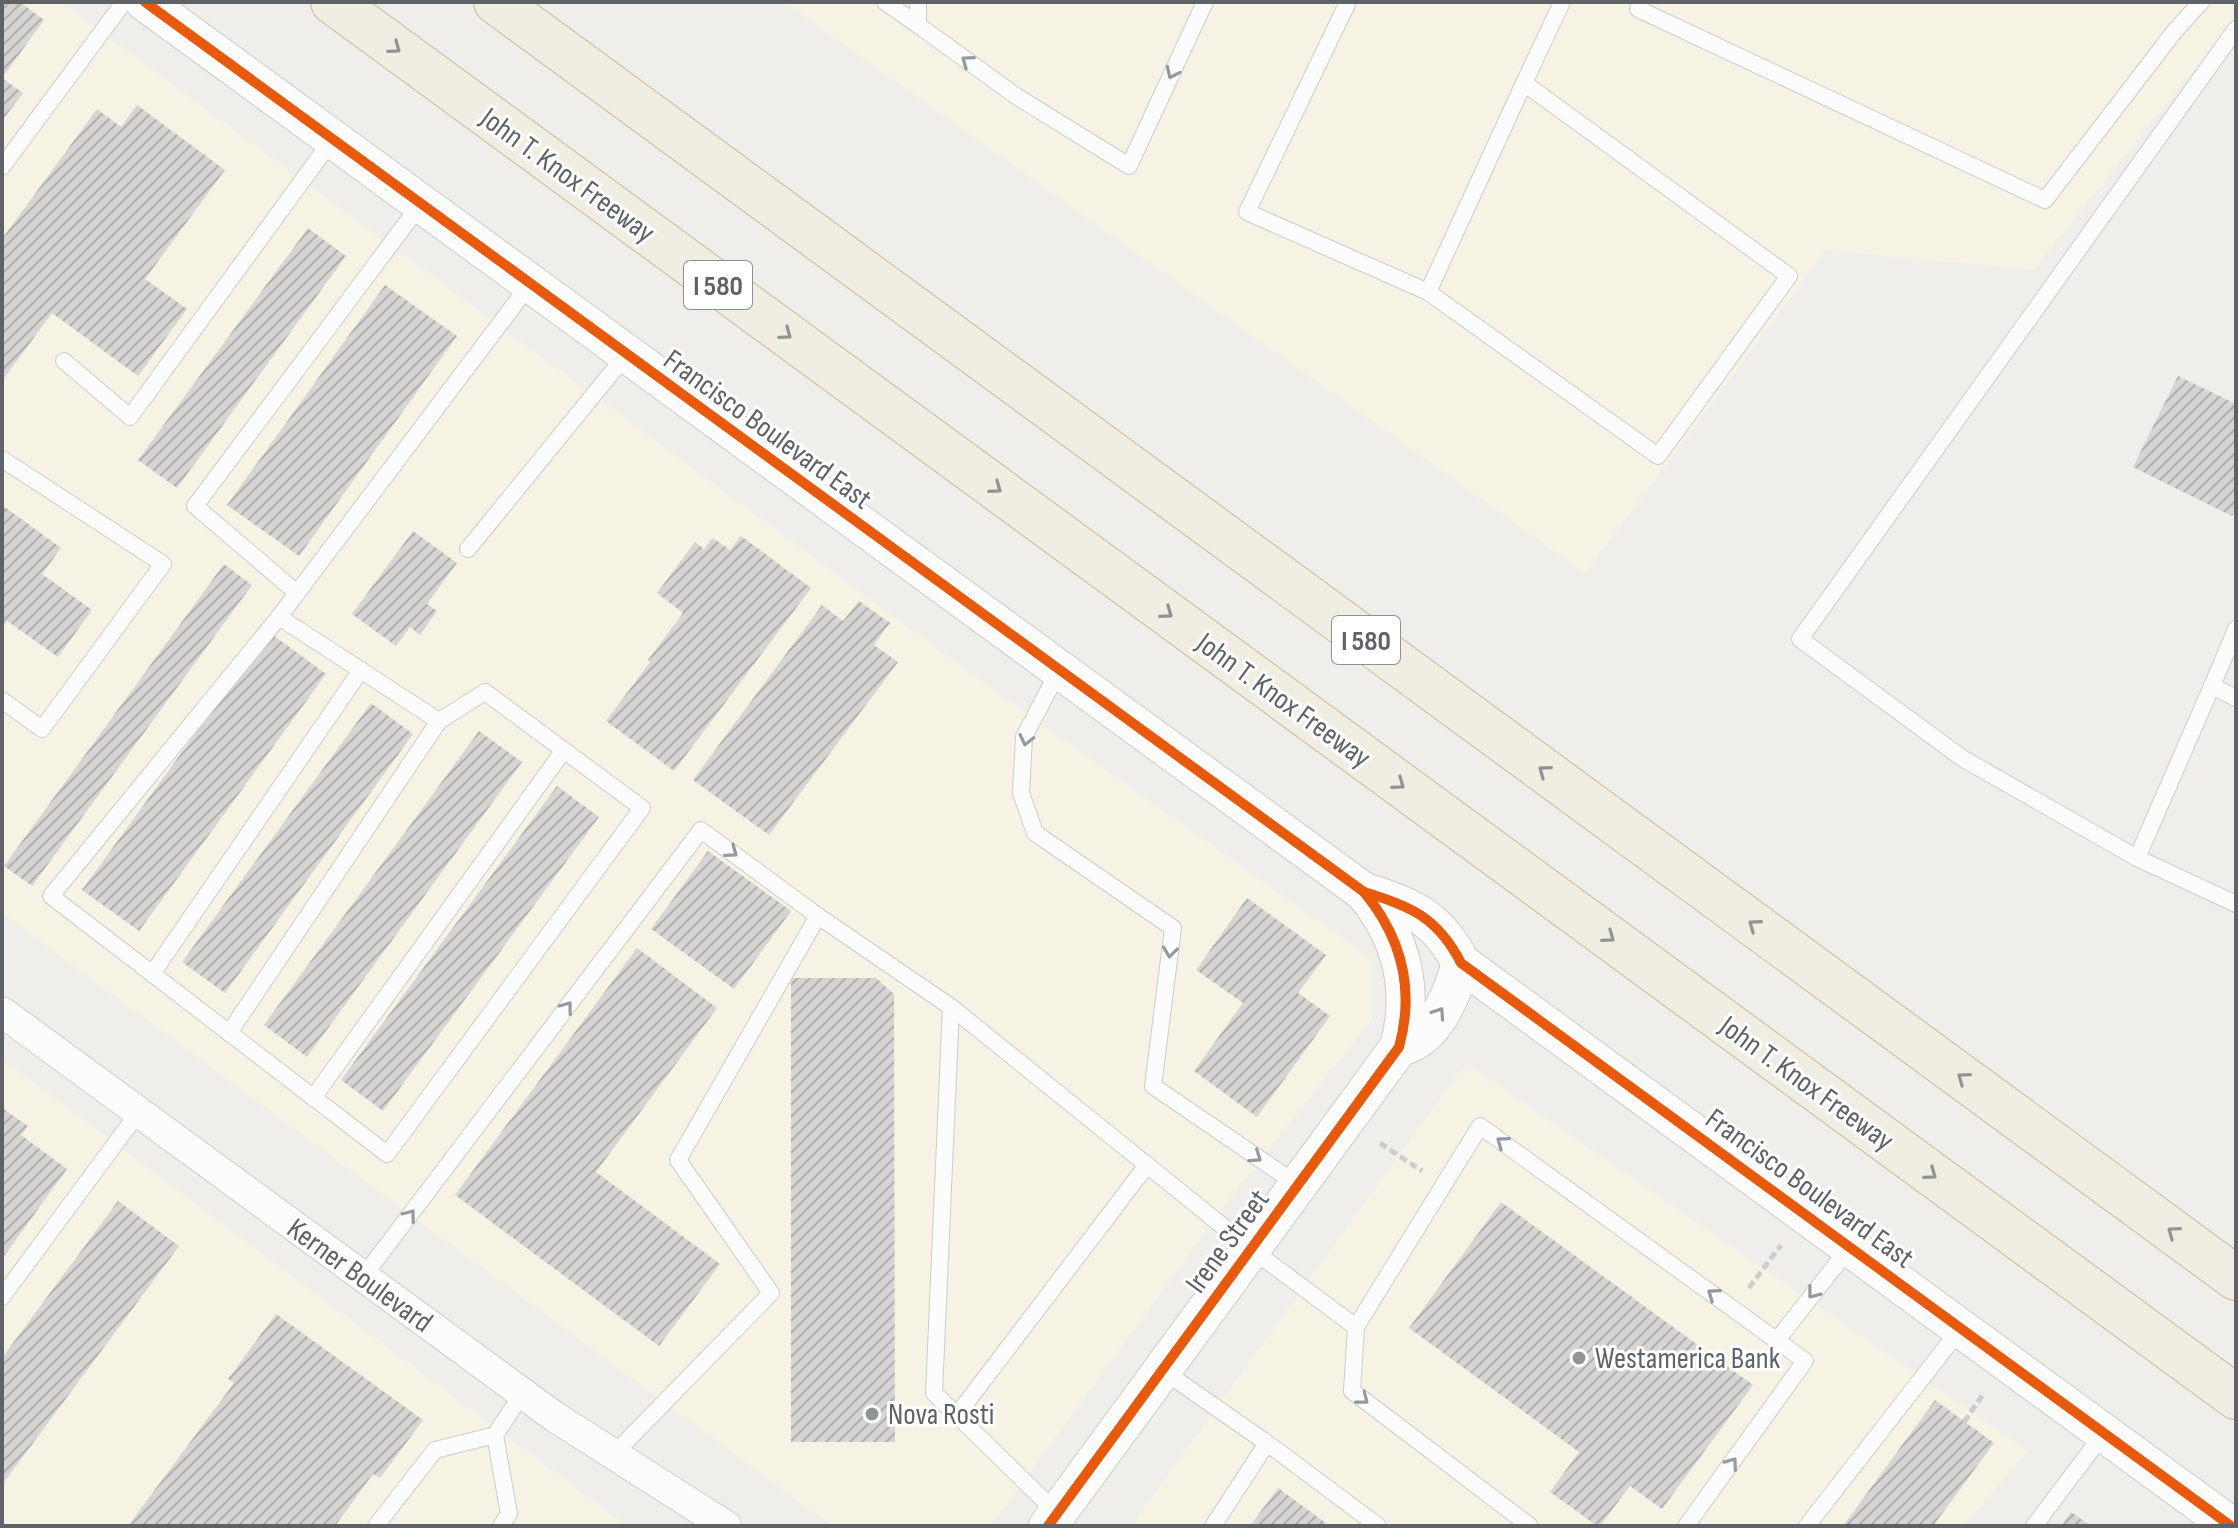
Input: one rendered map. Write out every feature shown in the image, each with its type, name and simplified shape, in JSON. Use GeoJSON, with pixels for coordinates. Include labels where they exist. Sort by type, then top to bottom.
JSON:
{"type":"FeatureCollection","features":[{"type":"Feature","properties":{"kind":"highway","name":"John T. Knox Freeway"},"geometry":{"type":"LineString","coordinates":[[333,2],[2236,1397]]}},
{"type":"Feature","properties":{"kind":"highway","name":"I 580"},"geometry":{"type":"LineString","coordinates":[[496,2],[2236,1278]]}},
{"type":"Feature","properties":{"kind":"street","name":"Francisco Boulevard East"},"geometry":{"type":"LineString","coordinates":[[145,2],[1364,892],[1394,939],[1403,969]]}},
{"type":"Feature","properties":{"kind":"street","name":"Francisco Boulevard East"},"geometry":{"type":"LineString","coordinates":[[1364,892],[1389,899],[1426,918],[1440,929],[1461,963],[2231,1526]]}},
{"type":"Feature","properties":{"kind":"street","name":"Irene Street"},"geometry":{"type":"LineString","coordinates":[[1399,1047],[1416,1041],[1445,1007],[1461,963]]}},
{"type":"Feature","properties":{"kind":"street","name":"Irene Street"},"geometry":{"type":"LineString","coordinates":[[1052,1520],[1399,1047],[1407,1003],[1403,969]]}},
{"type":"Feature","properties":{"kind":"street","name":"Kerner Boulevard"},"geometry":{"type":"LineString","coordinates":[[2,1012],[523,1393],[713,1522]]}},
{"type":"Feature","properties":{"kind":"lane"},"geometry":{"type":"LineString","coordinates":[[2,167],[124,2]]}},
{"type":"Feature","properties":{"kind":"lane"},"geometry":{"type":"LineString","coordinates":[[885,2],[1016,96],[1129,166],[1205,2]]}},
{"type":"Feature","properties":{"kind":"lane"},"geometry":{"type":"LineString","coordinates":[[918,2],[918,25]]}},
{"type":"Feature","properties":{"kind":"lane"},"geometry":{"type":"LineString","coordinates":[[1348,2],[1247,212],[1428,292],[1658,456],[1789,276],[1524,83]]}},
{"type":"Feature","properties":{"kind":"lane"},"geometry":{"type":"LineString","coordinates":[[1428,292],[1562,2]]}},
{"type":"Feature","properties":{"kind":"lane"},"geometry":{"type":"LineString","coordinates":[[1641,2],[1638,9],[2045,200],[2164,44],[2201,2]]}},
{"type":"Feature","properties":{"kind":"lane"},"geometry":{"type":"LineString","coordinates":[[2236,29],[1800,639],[1962,758],[2137,858],[2236,904]]}},
{"type":"Feature","properties":{"kind":"lane"},"geometry":{"type":"LineString","coordinates":[[64,361],[130,417],[332,140]]}},
{"type":"Feature","properties":{"kind":"lane"},"geometry":{"type":"LineString","coordinates":[[297,593],[195,506],[420,205]]}},
{"type":"Feature","properties":{"kind":"lane"},"geometry":{"type":"LineString","coordinates":[[229,1033],[439,721],[485,692],[642,808],[387,1154],[313,1098],[51,896],[279,617],[530,284]]}},
{"type":"Feature","properties":{"kind":"lane"},"geometry":{"type":"LineString","coordinates":[[468,549],[626,355]]}},
{"type":"Feature","properties":{"kind":"lane"},"geometry":{"type":"LineString","coordinates":[[2,459],[163,564],[42,729],[2,700]]}},
{"type":"Feature","properties":{"kind":"lane"},"geometry":{"type":"LineString","coordinates":[[279,617],[439,721]]}},
{"type":"Feature","properties":{"kind":"lane"},"geometry":{"type":"LineString","coordinates":[[2137,858],[2236,629]]}},
{"type":"Feature","properties":{"kind":"lane"},"geometry":{"type":"LineString","coordinates":[[152,974],[361,670]]}},
{"type":"Feature","properties":{"kind":"lane"},"geometry":{"type":"LineString","coordinates":[[1059,670],[1024,737],[1021,793],[1035,833],[1173,928],[1153,1086],[1298,1185]]}},
{"type":"Feature","properties":{"kind":"lane"},"geometry":{"type":"LineString","coordinates":[[2212,686],[2236,698]]}},
{"type":"Feature","properties":{"kind":"lane"},"geometry":{"type":"LineString","coordinates":[[313,1098],[564,750]]}},
{"type":"Feature","properties":{"kind":"lane"},"geometry":{"type":"LineString","coordinates":[[363,1277],[701,830],[818,916],[951,1007],[1251,1249],[1356,1327]]}},
{"type":"Feature","properties":{"kind":"lane"},"geometry":{"type":"LineString","coordinates":[[613,1455],[771,1293],[678,1160],[818,916]]}},
{"type":"Feature","properties":{"kind":"lane"},"geometry":{"type":"LineString","coordinates":[[951,1007],[934,1393],[1052,1520]]}},
{"type":"Feature","properties":{"kind":"lane"},"geometry":{"type":"LineString","coordinates":[[2,1297],[138,1113]]}},
{"type":"Feature","properties":{"kind":"lane"},"geometry":{"type":"LineString","coordinates":[[1530,1526],[1352,1391],[1356,1327],[1480,1126],[1805,1361],[1686,1526]]}},
{"type":"Feature","properties":{"kind":"lane"},"geometry":{"type":"LineString","coordinates":[[957,1415],[1147,1165]]}},
{"type":"Feature","properties":{"kind":"lane"},"geometry":{"type":"LineString","coordinates":[[1777,1340],[1850,1247]]}},
{"type":"Feature","properties":{"kind":"lane"},"geometry":{"type":"LineString","coordinates":[[1807,1526],[1961,1328]]}},
{"type":"Feature","properties":{"kind":"lane"},"geometry":{"type":"LineString","coordinates":[[1162,1370],[1378,1526]]}},
{"type":"Feature","properties":{"kind":"lane"},"geometry":{"type":"LineString","coordinates":[[376,1526],[435,1450],[495,1435],[523,1393]]}},
{"type":"Feature","properties":{"kind":"lane"},"geometry":{"type":"LineString","coordinates":[[2034,1526],[2104,1433]]}},
{"type":"Feature","properties":{"kind":"lane"},"geometry":{"type":"LineString","coordinates":[[495,1435],[509,1514],[501,1526]]}},
{"type":"Feature","properties":{"kind":"lane"},"geometry":{"type":"LineString","coordinates":[[1213,1526],[1267,1443]]}},
{"type":"Feature","properties":{"kind":"path"},"geometry":{"type":"LineString","coordinates":[[1380,1143],[1443,1186]]}},
{"type":"Feature","properties":{"kind":"path"},"geometry":{"type":"LineString","coordinates":[[1734,1310],[1781,1244]]}},
{"type":"Feature","properties":{"kind":"path"},"geometry":{"type":"LineString","coordinates":[[1964,1422],[1984,1393]]}},
{"type":"Feature","properties":{"kind":"shaded area"},"geometry":{"type":"Polygon","coordinates":[[[2,2],[61,2],[981,681],[1372,959],[1372,1019],[1227,1202],[991,1526],[832,1526],[2,913],[2,2]]]}},
{"type":"Feature","properties":{"kind":"shaded area"},"geometry":{"type":"Polygon","coordinates":[[[784,2],[2236,2],[2236,17],[2033,270],[1826,250],[1585,573],[784,2]]]}},
{"type":"Feature","properties":{"kind":"shaded area"},"geometry":{"type":"Polygon","coordinates":[[[2,1059],[627,1526],[2,1526],[2,1059]]]}},
{"type":"Feature","properties":{"kind":"shaded area"},"geometry":{"type":"Polygon","coordinates":[[[1466,1063],[2028,1451],[1964,1526],[1131,1526],[1466,1063]]]}},
{"type":"Feature","properties":{"kind":"building"},"geometry":{"type":"Polygon","coordinates":[[[2,2],[20,2],[44,20],[2,78],[2,2]]]}},
{"type":"Feature","properties":{"kind":"building"},"geometry":{"type":"Polygon","coordinates":[[[2,78],[23,93],[2,121],[2,78]]]}},
{"type":"Feature","properties":{"kind":"building"},"geometry":{"type":"Polygon","coordinates":[[[137,105],[225,170],[145,279],[187,309],[138,376],[52,313],[2,381],[2,239],[97,109],[121,127],[137,105]]]}},
{"type":"Feature","properties":{"kind":"building"},"geometry":{"type":"Polygon","coordinates":[[[308,228],[346,256],[177,488],[138,460],[308,228]]]}},
{"type":"Feature","properties":{"kind":"building"},"geometry":{"type":"Polygon","coordinates":[[[385,285],[457,336],[299,556],[227,505],[385,285]]]}},
{"type":"Feature","properties":{"kind":"building"},"geometry":{"type":"Polygon","coordinates":[[[2178,376],[2236,404],[2236,508],[2232,516],[2133,467],[2178,376]]]}},
{"type":"Feature","properties":{"kind":"building"},"geometry":{"type":"Polygon","coordinates":[[[2,505],[61,548],[42,574],[92,610],[58,657],[7,621],[2,628],[2,505]]]}},
{"type":"Feature","properties":{"kind":"building"},"geometry":{"type":"Polygon","coordinates":[[[413,531],[457,563],[427,604],[437,611],[420,635],[410,627],[396,646],[352,614],[413,531]]]}},
{"type":"Feature","properties":{"kind":"building"},"geometry":{"type":"Polygon","coordinates":[[[741,536],[811,588],[674,771],[606,721],[683,613],[657,593],[695,542],[704,549],[713,538],[730,550],[741,536]]]}},
{"type":"Feature","properties":{"kind":"building"},"geometry":{"type":"Polygon","coordinates":[[[224,564],[252,585],[32,886],[4,866],[224,564]]]}},
{"type":"Feature","properties":{"kind":"building"},"geometry":{"type":"Polygon","coordinates":[[[859,601],[890,623],[874,645],[898,662],[769,835],[693,780],[822,605],[843,621],[859,601]]]}},
{"type":"Feature","properties":{"kind":"building"},"geometry":{"type":"Polygon","coordinates":[[[269,632],[326,674],[139,931],[82,890],[269,632]]]}},
{"type":"Feature","properties":{"kind":"building"},"geometry":{"type":"Polygon","coordinates":[[[371,703],[413,734],[225,993],[182,962],[371,703]]]}},
{"type":"Feature","properties":{"kind":"building"},"geometry":{"type":"Polygon","coordinates":[[[479,731],[522,762],[307,1057],[264,1025],[479,731]]]}},
{"type":"Feature","properties":{"kind":"building"},"geometry":{"type":"Polygon","coordinates":[[[557,786],[599,817],[383,1111],[341,1080],[557,786]]]}},
{"type":"Feature","properties":{"kind":"building"},"geometry":{"type":"Polygon","coordinates":[[[708,851],[791,911],[734,989],[651,929],[708,851]]]}},
{"type":"Feature","properties":{"kind":"building"},"geometry":{"type":"Polygon","coordinates":[[[1247,898],[1326,955],[1298,993],[1330,1016],[1257,1117],[1194,1071],[1243,1003],[1196,970],[1247,898]]]}},
{"type":"Feature","properties":{"kind":"building"},"geometry":{"type":"Polygon","coordinates":[[[637,948],[717,1008],[596,1172],[720,1264],[659,1346],[455,1195],[637,948]]]}},
{"type":"Feature","properties":{"kind":"building"},"geometry":{"type":"Polygon","coordinates":[[[791,978],[876,978],[894,994],[895,1442],[791,1442],[791,978]]]}},
{"type":"Feature","properties":{"kind":"building"},"geometry":{"type":"Polygon","coordinates":[[[2,1108],[28,1126],[21,1135],[67,1169],[2,1259],[2,1108]]]}},
{"type":"Feature","properties":{"kind":"building"},"geometry":{"type":"Polygon","coordinates":[[[118,1201],[179,1246],[2,1485],[2,1358],[118,1201]]]}},
{"type":"Feature","properties":{"kind":"building"},"geometry":{"type":"Polygon","coordinates":[[[1501,1202],[1753,1385],[1662,1509],[1630,1486],[1597,1526],[1550,1492],[1579,1452],[1409,1328],[1501,1202]]]}},
{"type":"Feature","properties":{"kind":"building"},"geometry":{"type":"Polygon","coordinates":[[[276,1314],[423,1420],[380,1478],[373,1474],[335,1526],[128,1526],[234,1383],[228,1379],[276,1314]]]}},
{"type":"Feature","properties":{"kind":"building"},"geometry":{"type":"Polygon","coordinates":[[[1935,1400],[1994,1443],[1933,1526],[1843,1526],[1935,1400]]]}},
{"type":"Feature","properties":{"kind":"building"},"geometry":{"type":"Polygon","coordinates":[[[1278,1488],[1330,1526],[1250,1526],[1278,1488]]]}},
{"type":"Feature","properties":{"kind":"building"},"geometry":{"type":"Polygon","coordinates":[[[2071,1512],[2091,1526],[2061,1526],[2071,1512]]]}},
{"type":"Feature","properties":{"kind":"cycle path"},"geometry":{"type":"LineString","coordinates":[[145,2],[1364,892],[1388,927],[1402,965],[1405,985],[1404,1026],[1399,1047],[1048,1526]]}},
{"type":"Feature","properties":{"kind":"cycle path"},"geometry":{"type":"LineString","coordinates":[[1364,892],[1409,909],[1433,924],[1461,963],[2231,1526]]}},
{"type":"Feature","properties":{"kind":"place","name":"Westamerica Bank"},"geometry":{"type":"Point","coordinates":[1579,1358]}},
{"type":"Feature","properties":{"kind":"place","name":"Nova Rosti"},"geometry":{"type":"Point","coordinates":[872,1414]}}]}
